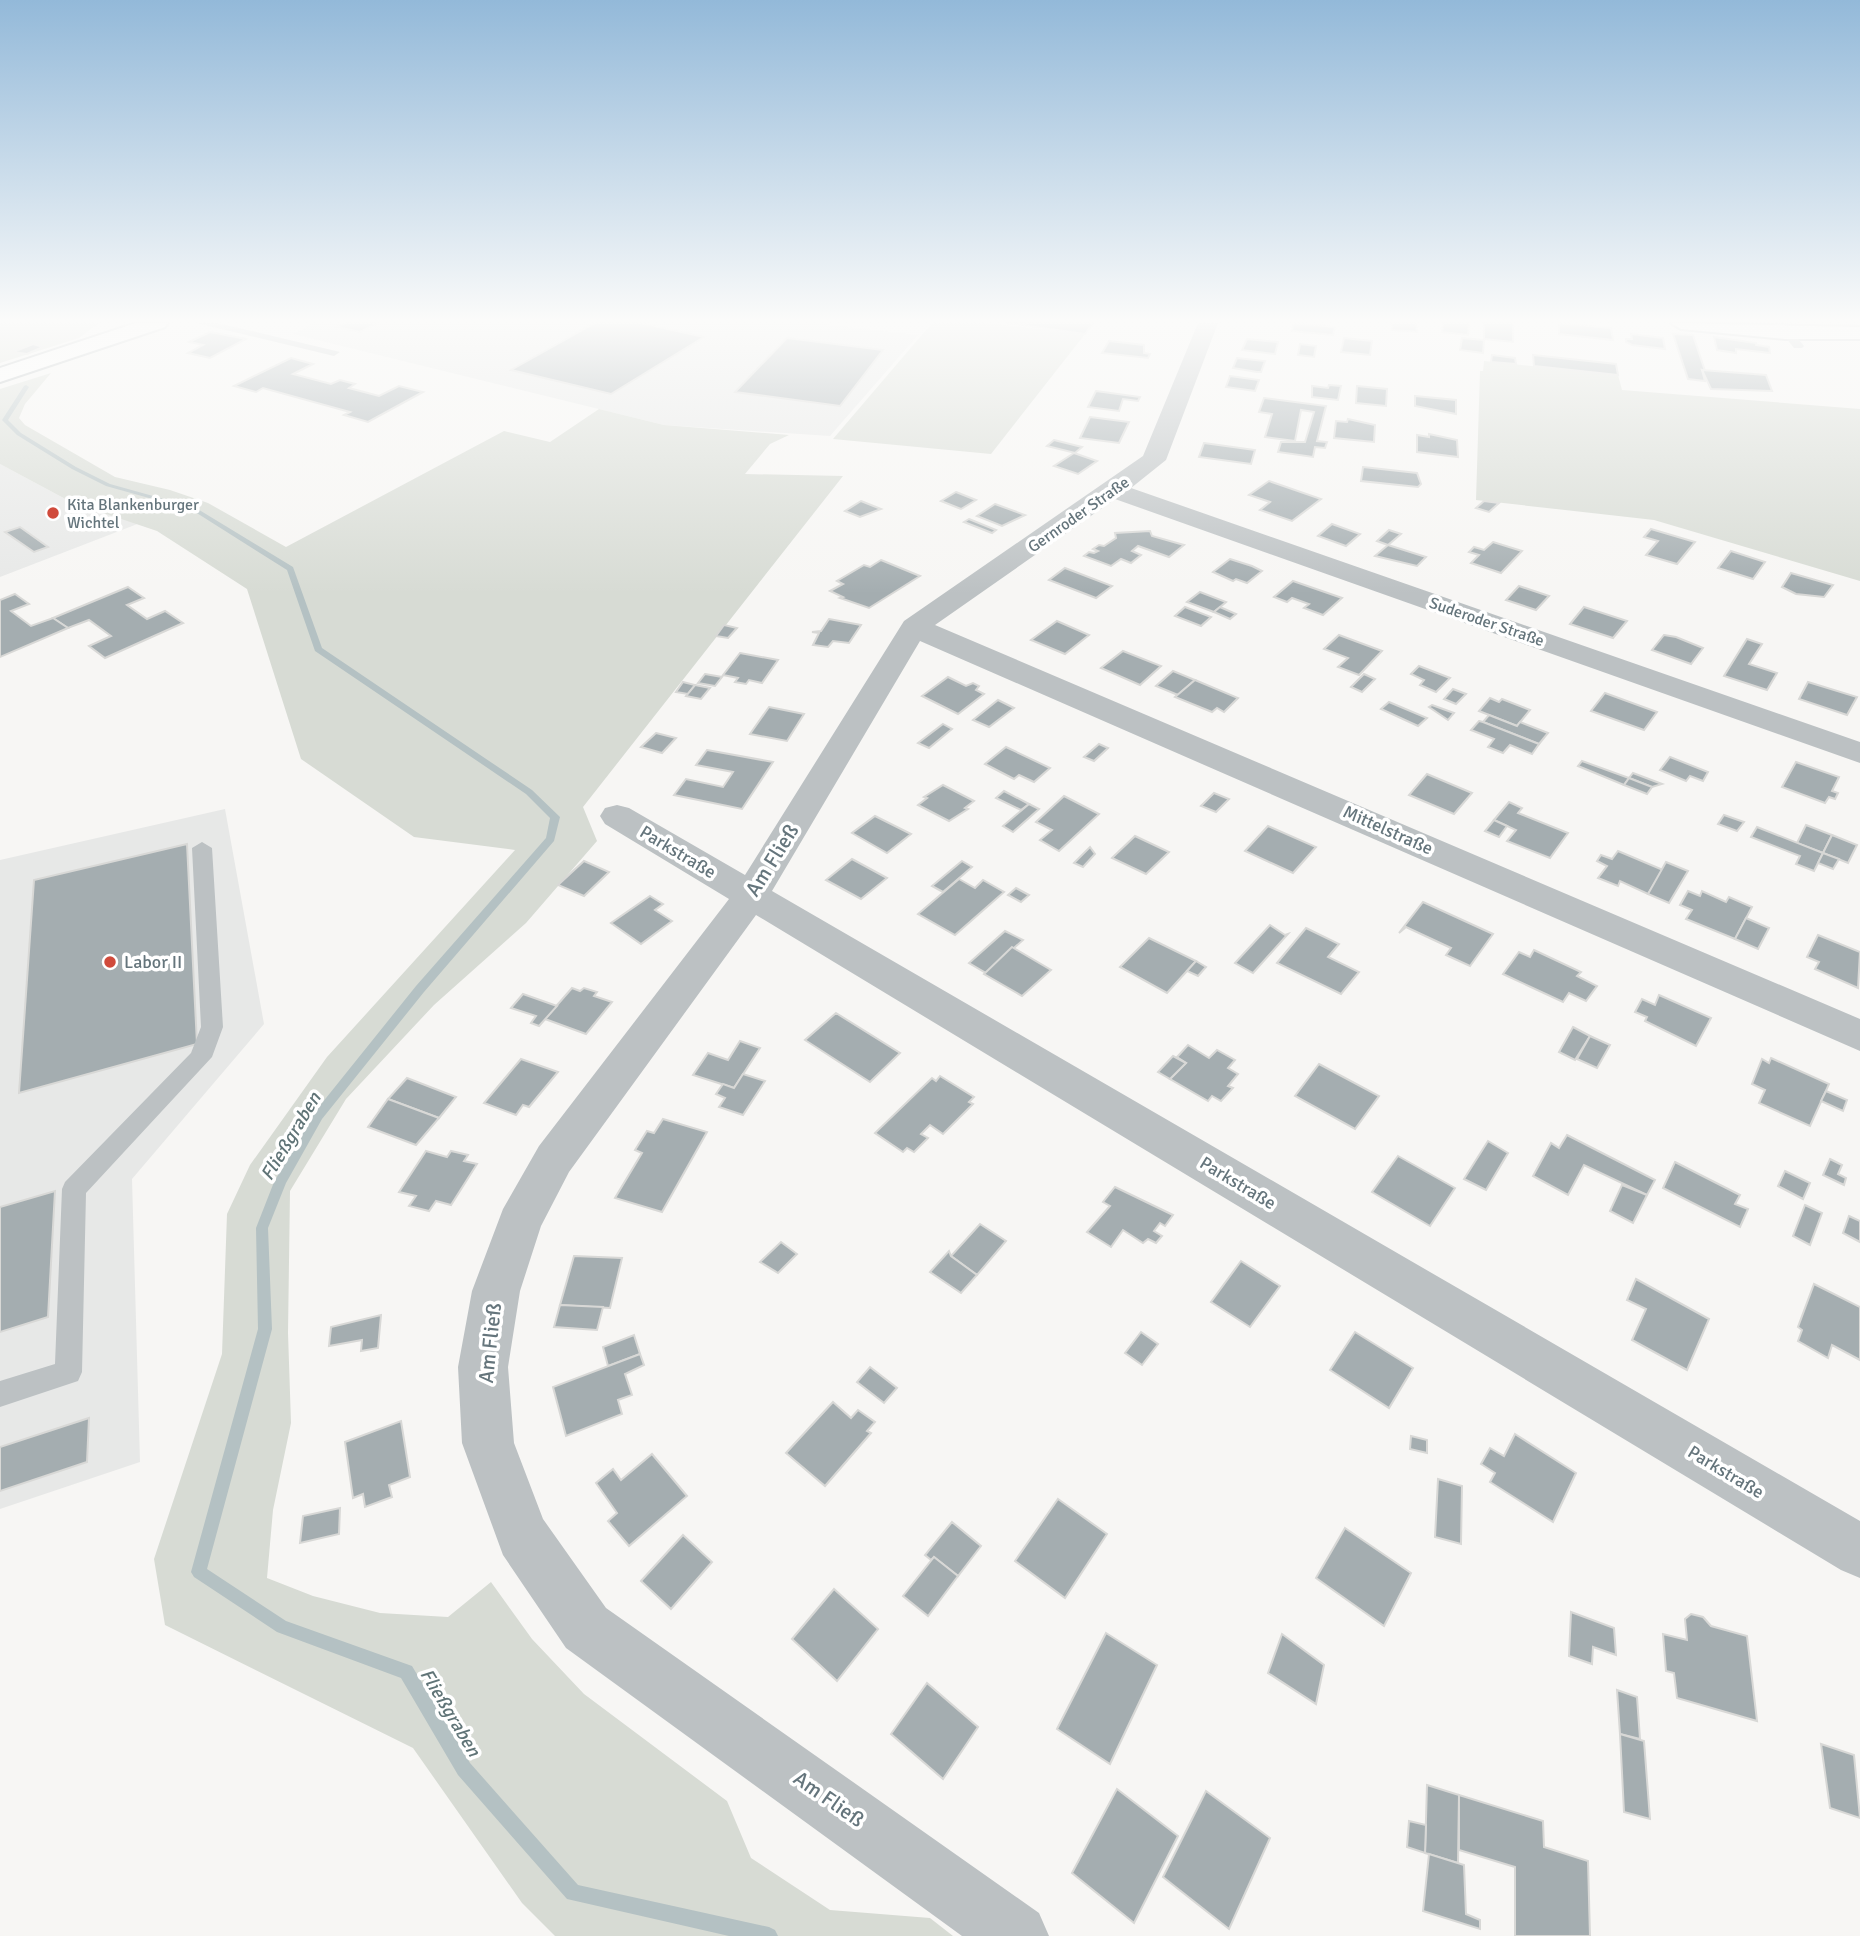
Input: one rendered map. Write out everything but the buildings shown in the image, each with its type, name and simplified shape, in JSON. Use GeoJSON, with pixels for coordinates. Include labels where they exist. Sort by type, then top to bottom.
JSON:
{"type":"FeatureCollection","features":[{"type":"Feature","properties":{"kind":"street","name":"Gernroder Straße"},"geometry":{"type":"LineString","coordinates":[[914,627],[1154,460],[1172,413]]}},
{"type":"Feature","properties":{"kind":"street","name":"Suderoder Straße"},"geometry":{"type":"LineString","coordinates":[[1113,490],[1860,752]]}},
{"type":"Feature","properties":{"kind":"street","name":"Am Fließ"},"geometry":{"type":"LineString","coordinates":[[914,627],[751,895],[554,1159],[519,1223],[496,1292],[483,1367],[488,1443],[522,1536],[586,1628],[1016,1936]]}},
{"type":"Feature","properties":{"kind":"street","name":"Mittelstraße"},"geometry":{"type":"LineString","coordinates":[[914,627],[1860,1036]]}},
{"type":"Feature","properties":{"kind":"street","name":"Parkstraße"},"geometry":{"type":"LineString","coordinates":[[617,816],[1860,1551]]}},
{"type":"Feature","properties":{"kind":"lane"},"geometry":{"type":"LineString","coordinates":[[0,1394],[68,1372],[75,1189],[201,1057],[212,1027],[202,848]]}},
{"type":"Feature","properties":{"kind":"shaded area"},"geometry":{"type":"Polygon","coordinates":[[[0,413],[21,413],[19,418],[25,425],[115,477],[170,490],[208,503],[286,547],[504,431],[550,442],[593,413],[617,413],[664,425],[789,435],[770,444],[745,474],[843,476],[583,807],[597,841],[526,923],[434,1005],[346,1099],[290,1191],[288,1333],[291,1423],[273,1510],[267,1578],[313,1596],[380,1613],[448,1617],[491,1582],[532,1639],[584,1694],[727,1801],[751,1858],[830,1910],[930,1918],[953,1936],[555,1936],[522,1903],[413,1748],[165,1625],[154,1559],[222,1354],[227,1214],[250,1165],[327,1057],[515,850],[414,837],[301,759],[247,589],[157,531],[71,502],[0,464],[0,413]]]}},
{"type":"Feature","properties":{"kind":"shaded area"},"geometry":{"type":"Polygon","coordinates":[[[616,413],[850,413],[830,436],[664,425],[616,413]]]}},
{"type":"Feature","properties":{"kind":"shaded area"},"geometry":{"type":"Polygon","coordinates":[[[855,413],[1023,413],[991,454],[833,439],[855,413]]]}},
{"type":"Feature","properties":{"kind":"shaded area"},"geometry":{"type":"Polygon","coordinates":[[[1479,413],[1860,413],[1860,581],[1654,520],[1476,500],[1479,413]]]}},
{"type":"Feature","properties":{"kind":"shaded area","name":"Kita Blankenburger Wichtel"},"geometry":{"type":"Polygon","coordinates":[[[0,464],[71,502],[140,523],[0,577],[0,464]]]}},
{"type":"Feature","properties":{"kind":"shaded area"},"geometry":{"type":"Polygon","coordinates":[[[225,809],[264,1024],[132,1179],[140,1462],[0,1509],[0,860],[225,809]]]}},
{"type":"Feature","properties":{"kind":"waterway","name":"Fließgraben"},"geometry":{"type":"LineString","coordinates":[[9,413],[5,420],[19,434],[74,468],[108,485],[194,509],[290,569],[318,649],[529,792],[555,817],[551,839],[420,989],[318,1116],[280,1182],[262,1228],[265,1329],[199,1572],[282,1627],[406,1672],[464,1769],[573,1893],[769,1936]]}},
{"type":"Feature","properties":{"kind":"place","name":"Kita Blankenburger Wichtel"},"geometry":{"type":"Point","coordinates":[53,513]}},
{"type":"Feature","properties":{"kind":"place","name":"Labor II"},"geometry":{"type":"Point","coordinates":[110,962]}}]}
